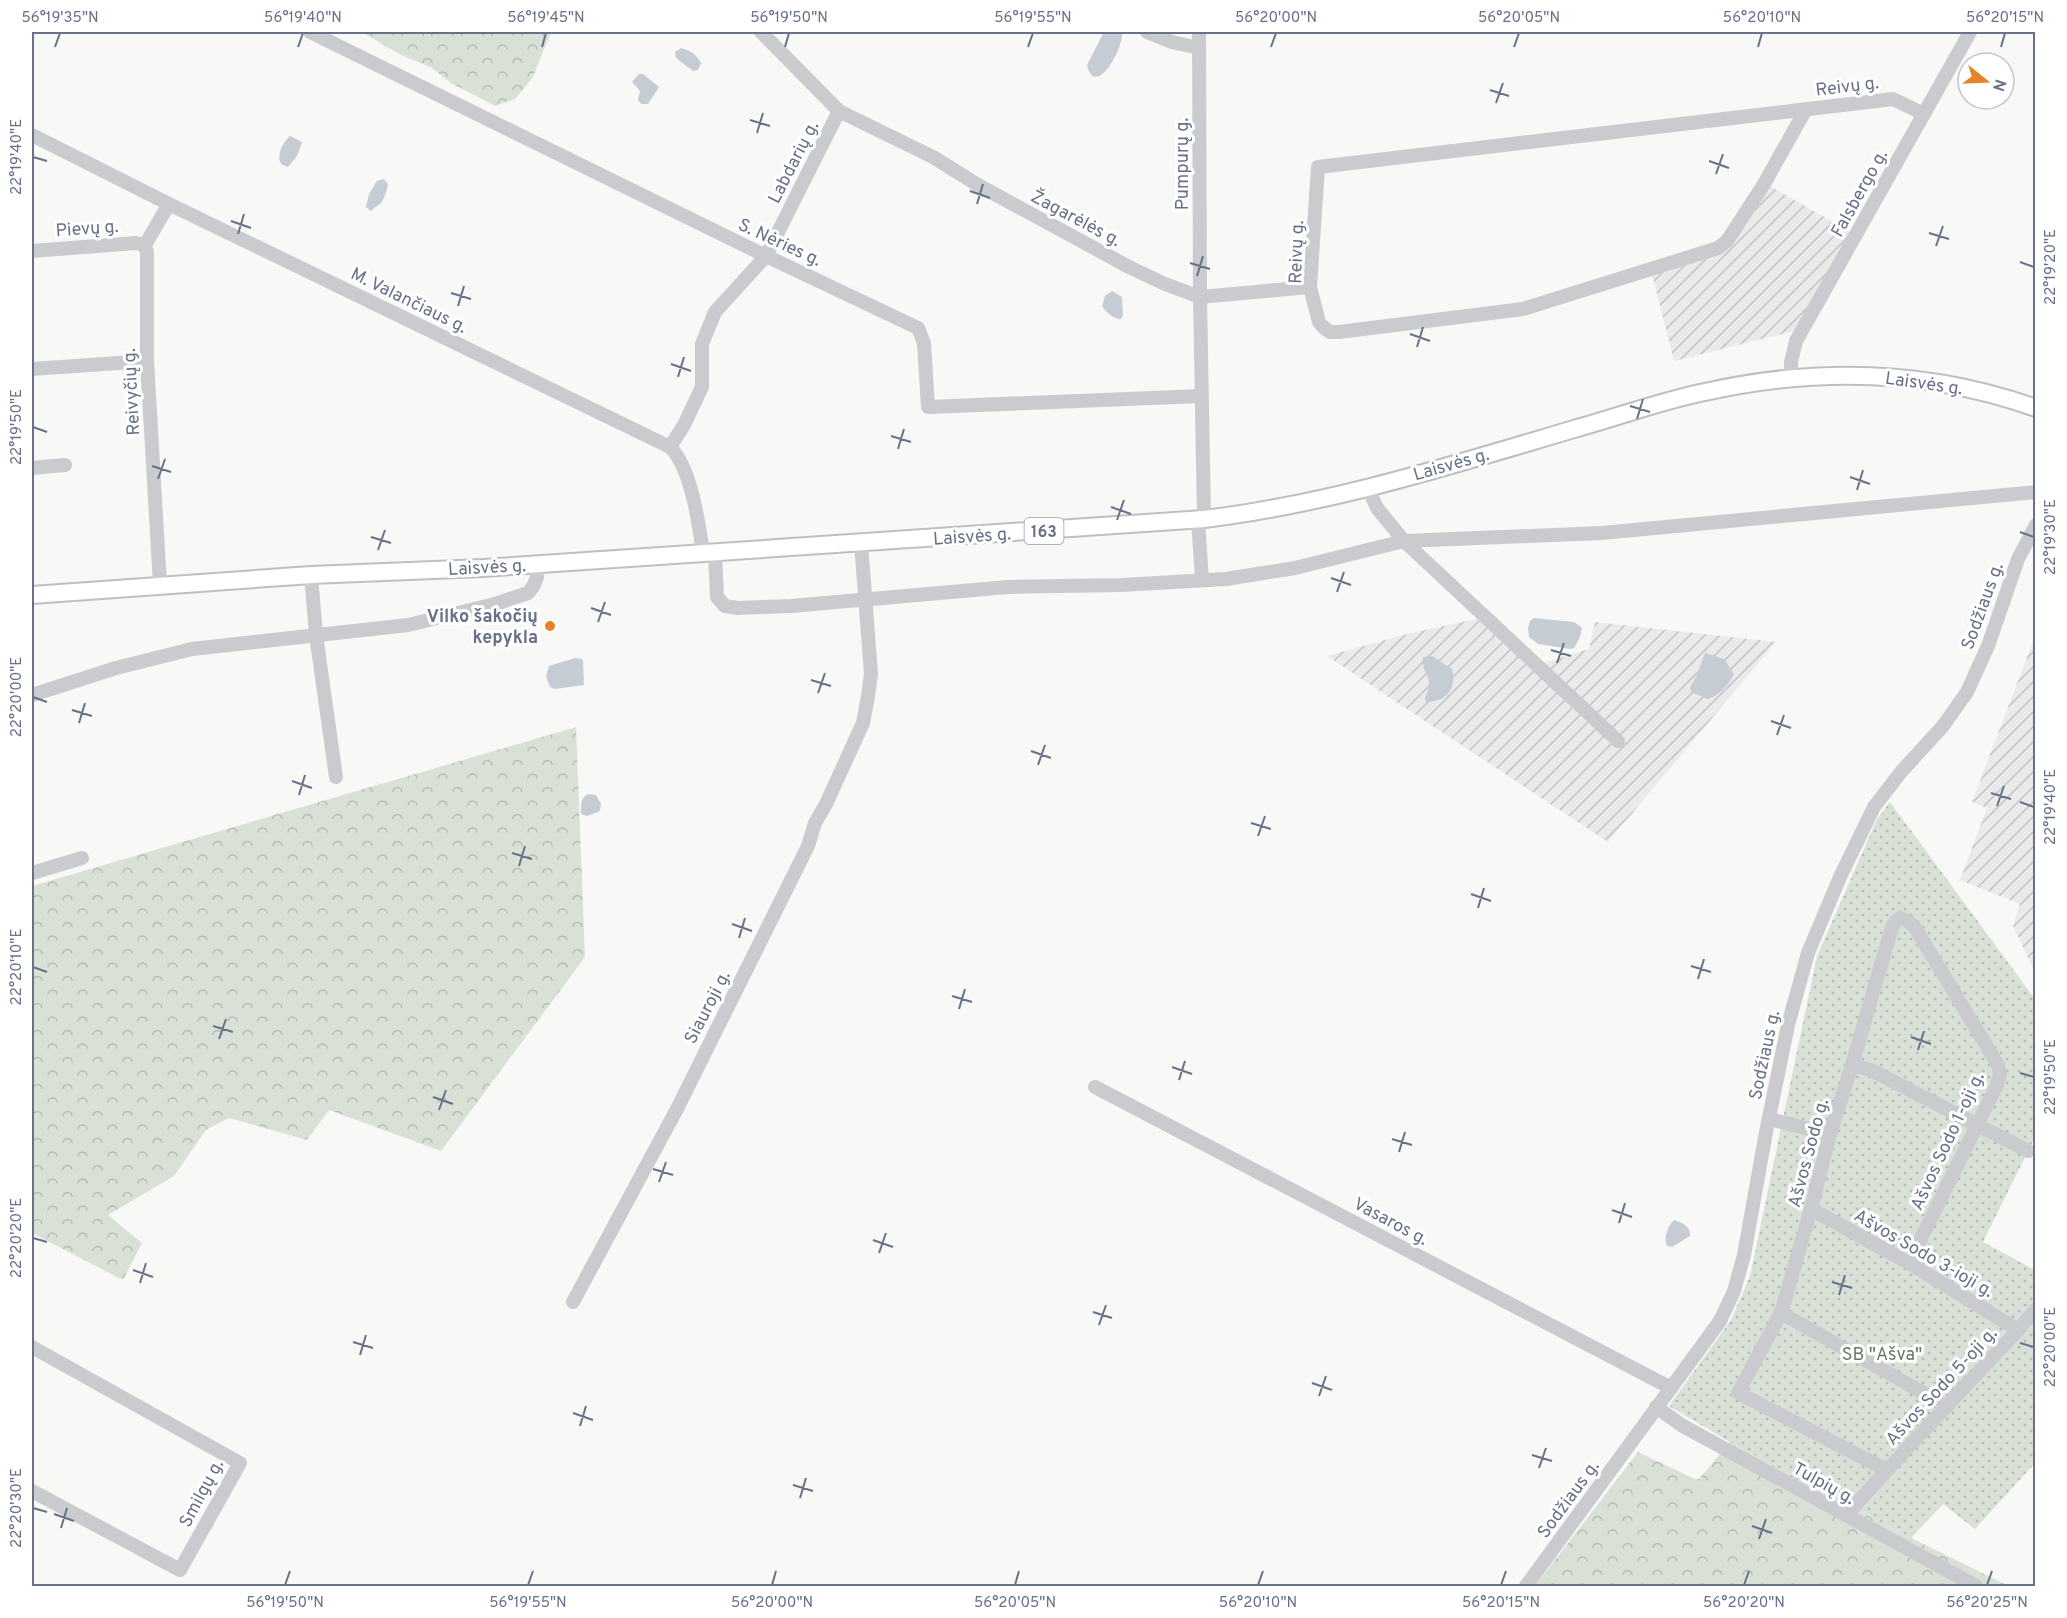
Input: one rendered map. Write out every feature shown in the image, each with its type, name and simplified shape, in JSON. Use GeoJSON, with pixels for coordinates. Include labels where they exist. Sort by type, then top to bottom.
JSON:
{"type":"FeatureCollection","features":[{"type":"Feature","properties":{"kind":"main road","name":"Laisvės g."},"geometry":{"type":"LineString","coordinates":[[32,595],[311,575],[536,564],[1201,520],[1272,509],[1368,488],[1656,404],[1732,386],[1791,377],[1847,374],[1904,378],[1970,389],[2036,408]]}},
{"type":"Feature","properties":{"kind":"street","name":"S. Nėries g."},"geometry":{"type":"LineString","coordinates":[[310,32],[918,328],[924,343],[928,407],[1201,396]]}},
{"type":"Feature","properties":{"kind":"street","name":"Žagarėlės g."},"geometry":{"type":"LineString","coordinates":[[761,32],[839,111],[933,157],[998,196],[1122,263],[1165,284],[1200,297]]}},
{"type":"Feature","properties":{"kind":"street"},"geometry":{"type":"LineString","coordinates":[[1147,32],[1172,42],[1199,48]]}},
{"type":"Feature","properties":{"kind":"street","name":"Pumpurų g."},"geometry":{"type":"LineString","coordinates":[[1199,32],[1200,297]]}},
{"type":"Feature","properties":{"kind":"street","name":"Falsbergo g."},"geometry":{"type":"LineString","coordinates":[[1791,377],[1791,362],[1797,341],[1970,32]]}},
{"type":"Feature","properties":{"kind":"street","name":"Reivų g."},"geometry":{"type":"LineString","coordinates":[[1806,109],[1764,184],[1727,241],[1719,248],[1523,309],[1339,332],[1330,332],[1319,322],[1310,287],[1318,167],[1806,109],[1893,99],[1924,114]]}},
{"type":"Feature","properties":{"kind":"street","name":"Labdarių g."},"geometry":{"type":"LineString","coordinates":[[670,447],[684,425],[702,387],[702,344],[715,312],[766,256],[839,111]]}},
{"type":"Feature","properties":{"kind":"street","name":"M. Valančiaus g."},"geometry":{"type":"LineString","coordinates":[[32,135],[670,447]]}},
{"type":"Feature","properties":{"kind":"street"},"geometry":{"type":"LineString","coordinates":[[146,244],[169,204]]}},
{"type":"Feature","properties":{"kind":"street","name":"Pievų g."},"geometry":{"type":"LineString","coordinates":[[32,251],[146,244]]}},
{"type":"Feature","properties":{"kind":"street","name":"Reivyčių g."},"geometry":{"type":"LineString","coordinates":[[146,244],[147,361],[160,585]]}},
{"type":"Feature","properties":{"kind":"street"},"geometry":{"type":"LineString","coordinates":[[1202,580],[1200,297],[1310,287]]}},
{"type":"Feature","properties":{"kind":"street"},"geometry":{"type":"LineString","coordinates":[[32,369],[147,361]]}},
{"type":"Feature","properties":{"kind":"street"},"geometry":{"type":"LineString","coordinates":[[670,447],[677,454],[684,468],[709,553],[717,597],[725,606],[738,608],[791,606],[1008,587],[1122,585],[1202,580],[1295,568],[1404,541],[1602,533],[2036,492]]}},
{"type":"Feature","properties":{"kind":"street"},"geometry":{"type":"LineString","coordinates":[[32,468],[65,465]]}},
{"type":"Feature","properties":{"kind":"street"},"geometry":{"type":"LineString","coordinates":[[1368,488],[1377,508],[1404,541],[1618,741]]}},
{"type":"Feature","properties":{"kind":"street","name":"Sodžiaus g."},"geometry":{"type":"LineString","coordinates":[[1526,1587],[1720,1321],[1734,1291],[1744,1255],[1788,1025],[1808,953],[1840,877],[1874,807],[1901,772],[1942,726],[1967,692],[1988,646],[2018,559],[2036,525]]}},
{"type":"Feature","properties":{"kind":"street","name":"Siauroji g."},"geometry":{"type":"LineString","coordinates":[[573,1302],[683,1096],[808,846],[815,823],[863,723],[871,674],[861,543]]}},
{"type":"Feature","properties":{"kind":"street"},"geometry":{"type":"LineString","coordinates":[[32,695],[116,668],[192,649],[408,625],[519,597],[528,593],[534,585],[537,577],[536,564]]}},
{"type":"Feature","properties":{"kind":"street"},"geometry":{"type":"LineString","coordinates":[[311,575],[316,635],[336,777]]}},
{"type":"Feature","properties":{"kind":"street"},"geometry":{"type":"LineString","coordinates":[[32,873],[82,858]]}},
{"type":"Feature","properties":{"kind":"street","name":"Ašvos Sodo g."},"geometry":{"type":"LineString","coordinates":[[1738,1393],[1781,1313],[1830,1134],[1892,927],[1900,918]]}},
{"type":"Feature","properties":{"kind":"street","name":"Ašvos Sodo 1-oji g."},"geometry":{"type":"LineString","coordinates":[[1900,918],[1914,926],[1998,1065],[2000,1074],[1997,1085],[1909,1263]]}},
{"type":"Feature","properties":{"kind":"street"},"geometry":{"type":"LineString","coordinates":[[1852,1065],[1871,1070],[2028,1151]]}},
{"type":"Feature","properties":{"kind":"street","name":"Vasaros g."},"geometry":{"type":"LineString","coordinates":[[1095,1087],[1671,1388]]}},
{"type":"Feature","properties":{"kind":"street"},"geometry":{"type":"LineString","coordinates":[[1769,1119],[1830,1134]]}},
{"type":"Feature","properties":{"kind":"street","name":"Ašvos Sodo 3-ioji g."},"geometry":{"type":"LineString","coordinates":[[1811,1209],[1909,1263],[2018,1330]]}},
{"type":"Feature","properties":{"kind":"street","name":"Ašvos Sodo 5-oji g."},"geometry":{"type":"LineString","coordinates":[[1738,1393],[1887,1470],[2036,1309]]}},
{"type":"Feature","properties":{"kind":"street"},"geometry":{"type":"LineString","coordinates":[[1781,1313],[1947,1406]]}},
{"type":"Feature","properties":{"kind":"street","name":"Smilgų g."},"geometry":{"type":"LineString","coordinates":[[32,1347],[240,1463],[180,1570],[32,1491]]}},
{"type":"Feature","properties":{"kind":"street","name":"Tulpių g."},"geometry":{"type":"LineString","coordinates":[[1656,1407],[1683,1426],[1976,1587]]}},
{"type":"Feature","properties":{"kind":"street"},"geometry":{"type":"LineString","coordinates":[[1846,1515],[1887,1470]]}},
{"type":"Feature","properties":{"kind":"shaded area"},"geometry":{"type":"Polygon","coordinates":[[[1104,32],[1122,32],[1114,59],[1102,74],[1096,77],[1091,74],[1087,65],[1104,32]]]}},
{"type":"Feature","properties":{"kind":"shaded area"},"geometry":{"type":"Polygon","coordinates":[[[681,48],[690,52],[701,63],[698,70],[693,71],[676,58],[675,52],[681,48]]]}},
{"type":"Feature","properties":{"kind":"shaded area"},"geometry":{"type":"Polygon","coordinates":[[[639,74],[643,74],[659,87],[648,104],[641,104],[638,100],[640,91],[632,82],[639,74]]]}},
{"type":"Feature","properties":{"kind":"shaded area"},"geometry":{"type":"Polygon","coordinates":[[[290,136],[302,142],[297,156],[288,167],[281,164],[279,156],[290,136]]]}},
{"type":"Feature","properties":{"kind":"shaded area"},"geometry":{"type":"Polygon","coordinates":[[[384,179],[388,184],[385,196],[381,203],[371,211],[366,207],[369,194],[377,181],[384,179]]]}},
{"type":"Feature","properties":{"kind":"shaded area"},"geometry":{"type":"Polygon","coordinates":[[[1768,185],[1851,232],[1794,331],[1674,361],[1652,274],[1729,246],[1768,185]]]}},
{"type":"Feature","properties":{"kind":"shaded area"},"geometry":{"type":"Polygon","coordinates":[[[1112,291],[1122,297],[1123,315],[1121,319],[1110,315],[1102,306],[1105,296],[1112,291]]]}},
{"type":"Feature","properties":{"kind":"shaded area"},"geometry":{"type":"Polygon","coordinates":[[[1494,615],[1543,663],[1589,649],[1595,622],[1776,642],[1608,842],[1327,656],[1407,634],[1494,615]]]}},
{"type":"Feature","properties":{"kind":"shaded area"},"geometry":{"type":"Polygon","coordinates":[[[1534,618],[1574,622],[1582,628],[1574,648],[1538,644],[1529,637],[1528,628],[1530,621],[1534,618]]]}},
{"type":"Feature","properties":{"kind":"shaded area"},"geometry":{"type":"Polygon","coordinates":[[[2035,636],[2035,972],[2013,926],[2020,904],[1960,880],[1987,808],[1972,802],[2035,636]]]}},
{"type":"Feature","properties":{"kind":"shaded area"},"geometry":{"type":"Polygon","coordinates":[[[1705,653],[1724,659],[1734,674],[1723,690],[1708,699],[1691,692],[1690,687],[1705,653]]]}},
{"type":"Feature","properties":{"kind":"shaded area"},"geometry":{"type":"Polygon","coordinates":[[[1432,656],[1452,669],[1453,682],[1452,688],[1445,697],[1426,702],[1429,680],[1424,668],[1423,657],[1432,656]]]}},
{"type":"Feature","properties":{"kind":"shaded area"},"geometry":{"type":"Polygon","coordinates":[[[575,658],[583,661],[584,685],[555,689],[550,687],[546,676],[549,666],[575,658]]]}},
{"type":"Feature","properties":{"kind":"shaded area"},"geometry":{"type":"Polygon","coordinates":[[[588,794],[596,795],[601,804],[600,811],[587,816],[581,814],[581,808],[582,800],[588,794]]]}},
{"type":"Feature","properties":{"kind":"shaded area"},"geometry":{"type":"Polygon","coordinates":[[[1674,1220],[1687,1227],[1690,1236],[1672,1247],[1667,1246],[1666,1236],[1674,1220]]]}},
{"type":"Feature","properties":{"kind":"green space"},"geometry":{"type":"Polygon","coordinates":[[[364,32],[551,32],[533,77],[515,99],[495,106],[451,83],[432,68],[401,55],[364,32]]]}},
{"type":"Feature","properties":{"kind":"green space"},"geometry":{"type":"Polygon","coordinates":[[[576,727],[585,957],[441,1151],[329,1110],[307,1140],[229,1118],[206,1130],[174,1176],[108,1215],[142,1243],[123,1280],[32,1233],[32,886],[576,727]]]}},
{"type":"Feature","properties":{"kind":"green space","name":"SB \"Ašva\""},"geometry":{"type":"Polygon","coordinates":[[[1890,802],[2035,999],[2035,1137],[1983,1242],[2035,1270],[2035,1463],[1975,1529],[1943,1504],[1911,1538],[1730,1442],[1669,1406],[1731,1320],[1750,1276],[1817,956],[1877,819],[1890,802]]]}},
{"type":"Feature","properties":{"kind":"green space"},"geometry":{"type":"Polygon","coordinates":[[[1730,1442],[1911,1538],[2009,1586],[1535,1586],[1638,1452],[1699,1479],[1730,1442]]]}},
{"type":"Feature","properties":{"kind":"place","name":"Vilko šakočių kepykla"},"geometry":{"type":"Point","coordinates":[550,626]}}]}
